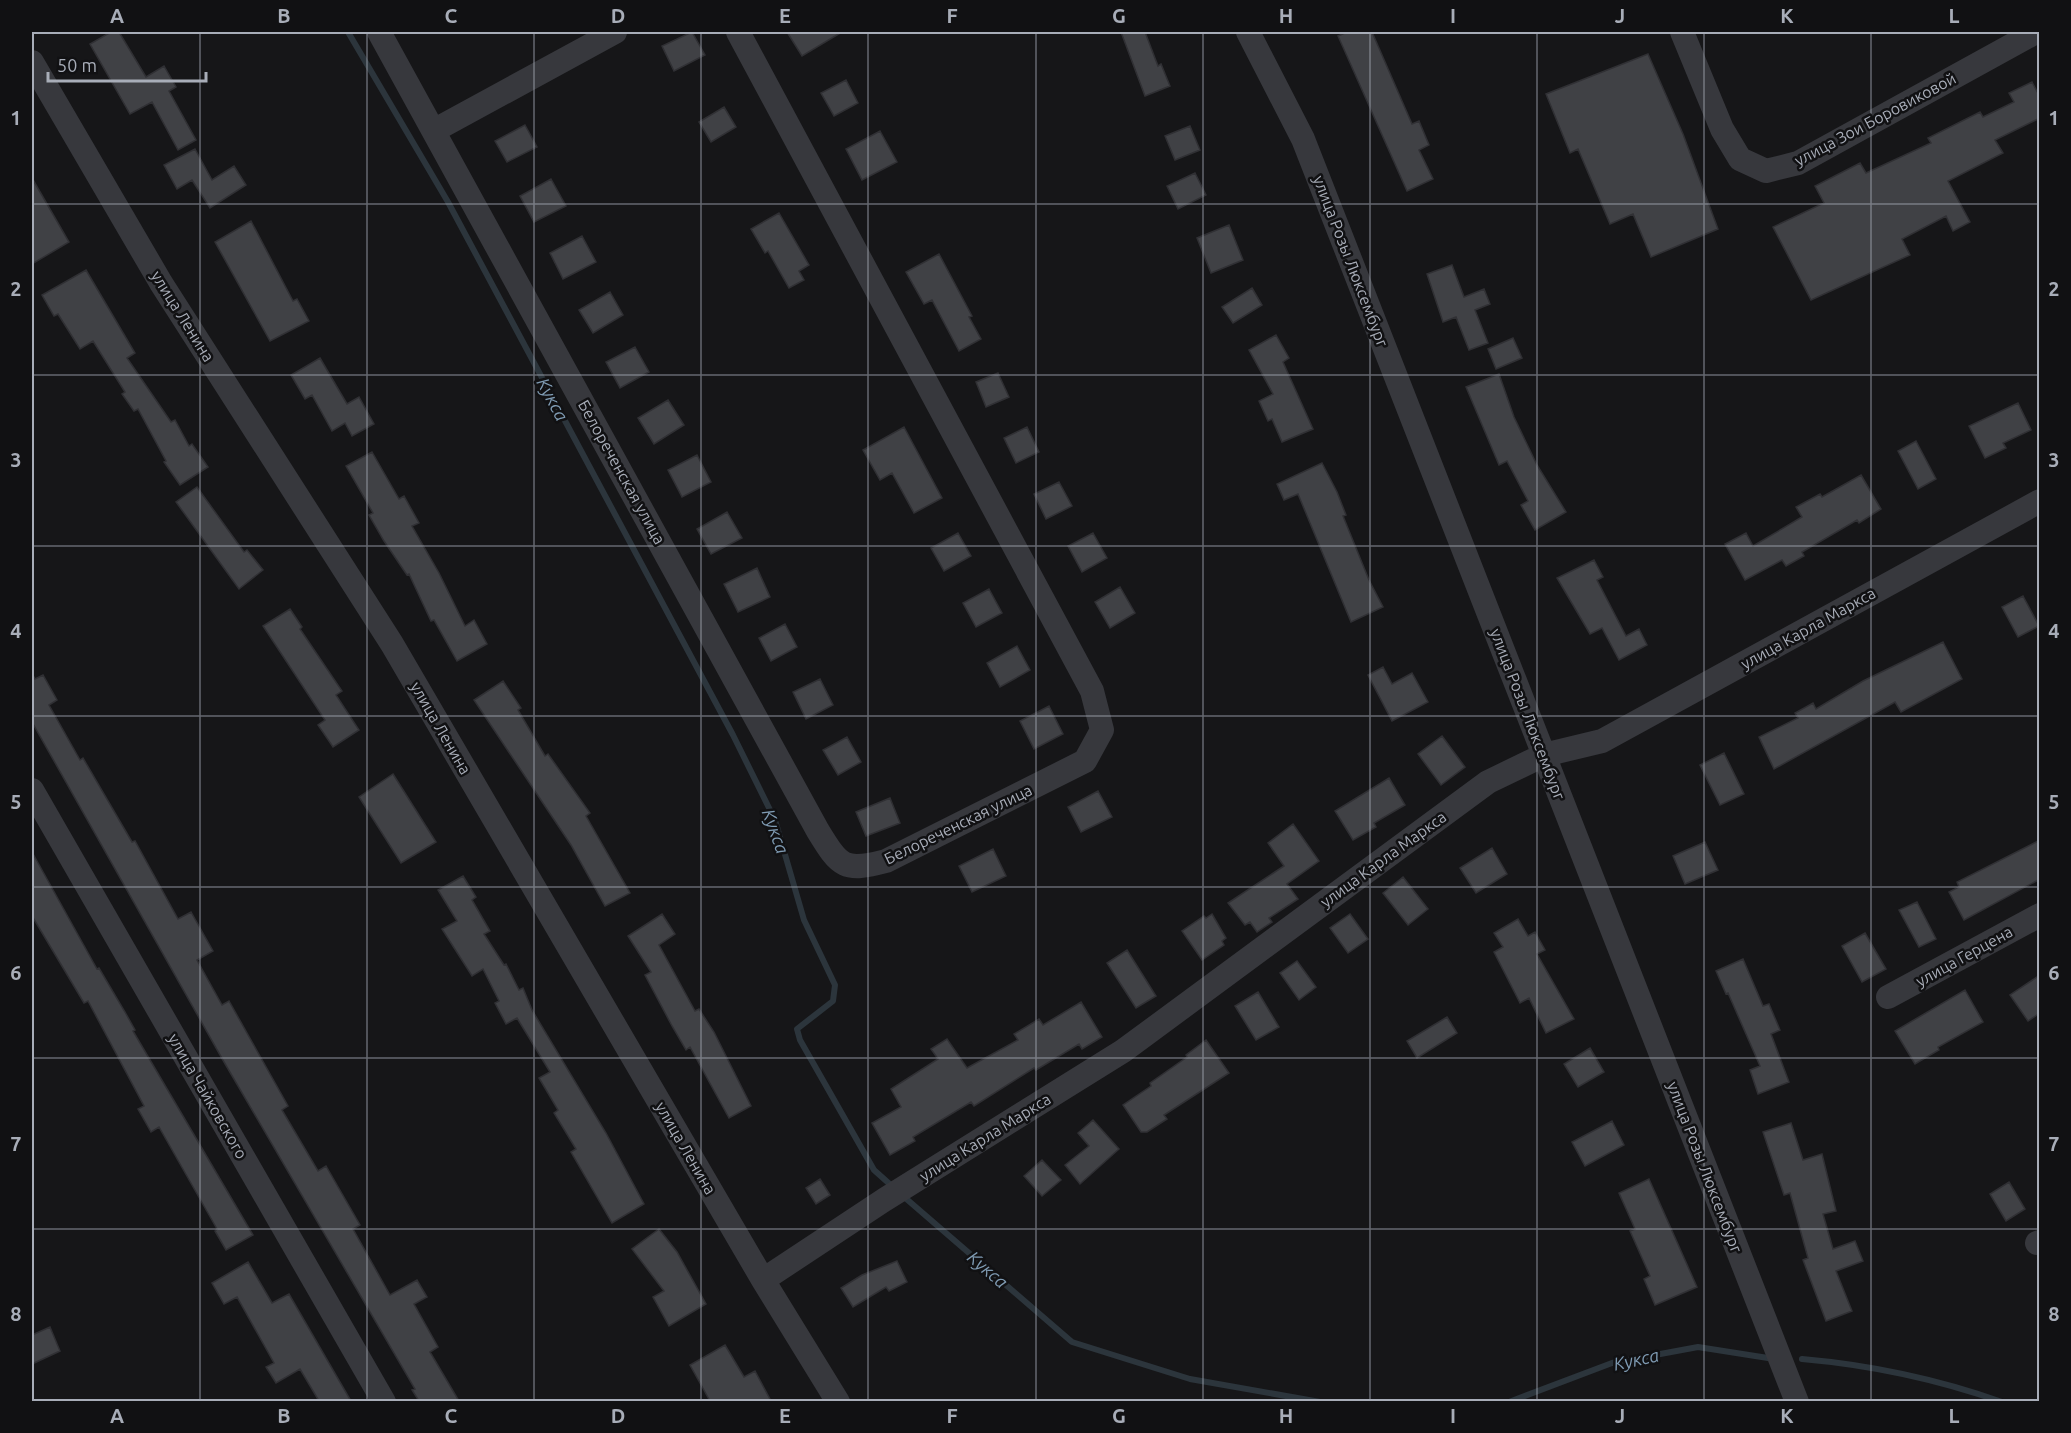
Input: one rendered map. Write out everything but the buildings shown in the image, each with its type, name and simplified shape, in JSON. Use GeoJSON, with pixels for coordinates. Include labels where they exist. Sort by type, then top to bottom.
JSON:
{"type":"FeatureCollection","features":[{"type":"Feature","properties":{"kind":"street","name":"Белореченская улица"},"geometry":{"type":"LineString","coordinates":[[379,32],[435,130],[818,831],[835,860],[858,868],[886,861],[1084,761],[1102,730],[1092,691],[738,32]]}},
{"type":"Feature","properties":{"kind":"street"},"geometry":{"type":"LineString","coordinates":[[435,130],[615,32]]}},
{"type":"Feature","properties":{"kind":"street","name":"улица Розы Люксембург"},"geometry":{"type":"LineString","coordinates":[[1248,32],[1303,139],[1797,1401]]}},
{"type":"Feature","properties":{"kind":"street","name":"улица Зои Боровиковой"},"geometry":{"type":"LineString","coordinates":[[1682,32],[1722,129],[1740,159],[1766,171],[1798,163],[2036,32]]}},
{"type":"Feature","properties":{"kind":"street","name":"улица Ленина"},"geometry":{"type":"LineString","coordinates":[[32,62],[161,283],[392,644],[763,1280],[838,1401]]}},
{"type":"Feature","properties":{"kind":"street","name":"улица Карла Маркса"},"geometry":{"type":"LineString","coordinates":[[763,1280],[884,1200],[1123,1051],[1488,782],[1544,755],[1602,741],[2040,501]]}},
{"type":"Feature","properties":{"kind":"street","name":"улица Чайковского"},"geometry":{"type":"LineString","coordinates":[[32,790],[384,1401]]}},
{"type":"Feature","properties":{"kind":"street","name":"улица Герцена"},"geometry":{"type":"LineString","coordinates":[[1888,997],[2040,915]]}},
{"type":"Feature","properties":{"kind":"waterway","name":"Кукса"},"geometry":{"type":"LineString","coordinates":[[348,32],[448,202],[733,735],[775,820],[804,920],[835,985],[833,1001],[797,1029],[800,1040],[874,1170],[893,1187]]}},
{"type":"Feature","properties":{"kind":"waterway","name":"Кукса"},"geometry":{"type":"LineString","coordinates":[[903,1196],[1072,1342],[1190,1379],[1320,1402]]}},
{"type":"Feature","properties":{"kind":"waterway","name":"Кукса"},"geometry":{"type":"LineString","coordinates":[[1509,1402],[1612,1363],[1698,1347],[1768,1358]]}},
{"type":"Feature","properties":{"kind":"waterway","name":"Кукса"},"geometry":{"type":"LineString","coordinates":[[1802,1359],[1903,1374],[1953,1386],[2002,1402]]}}]}
